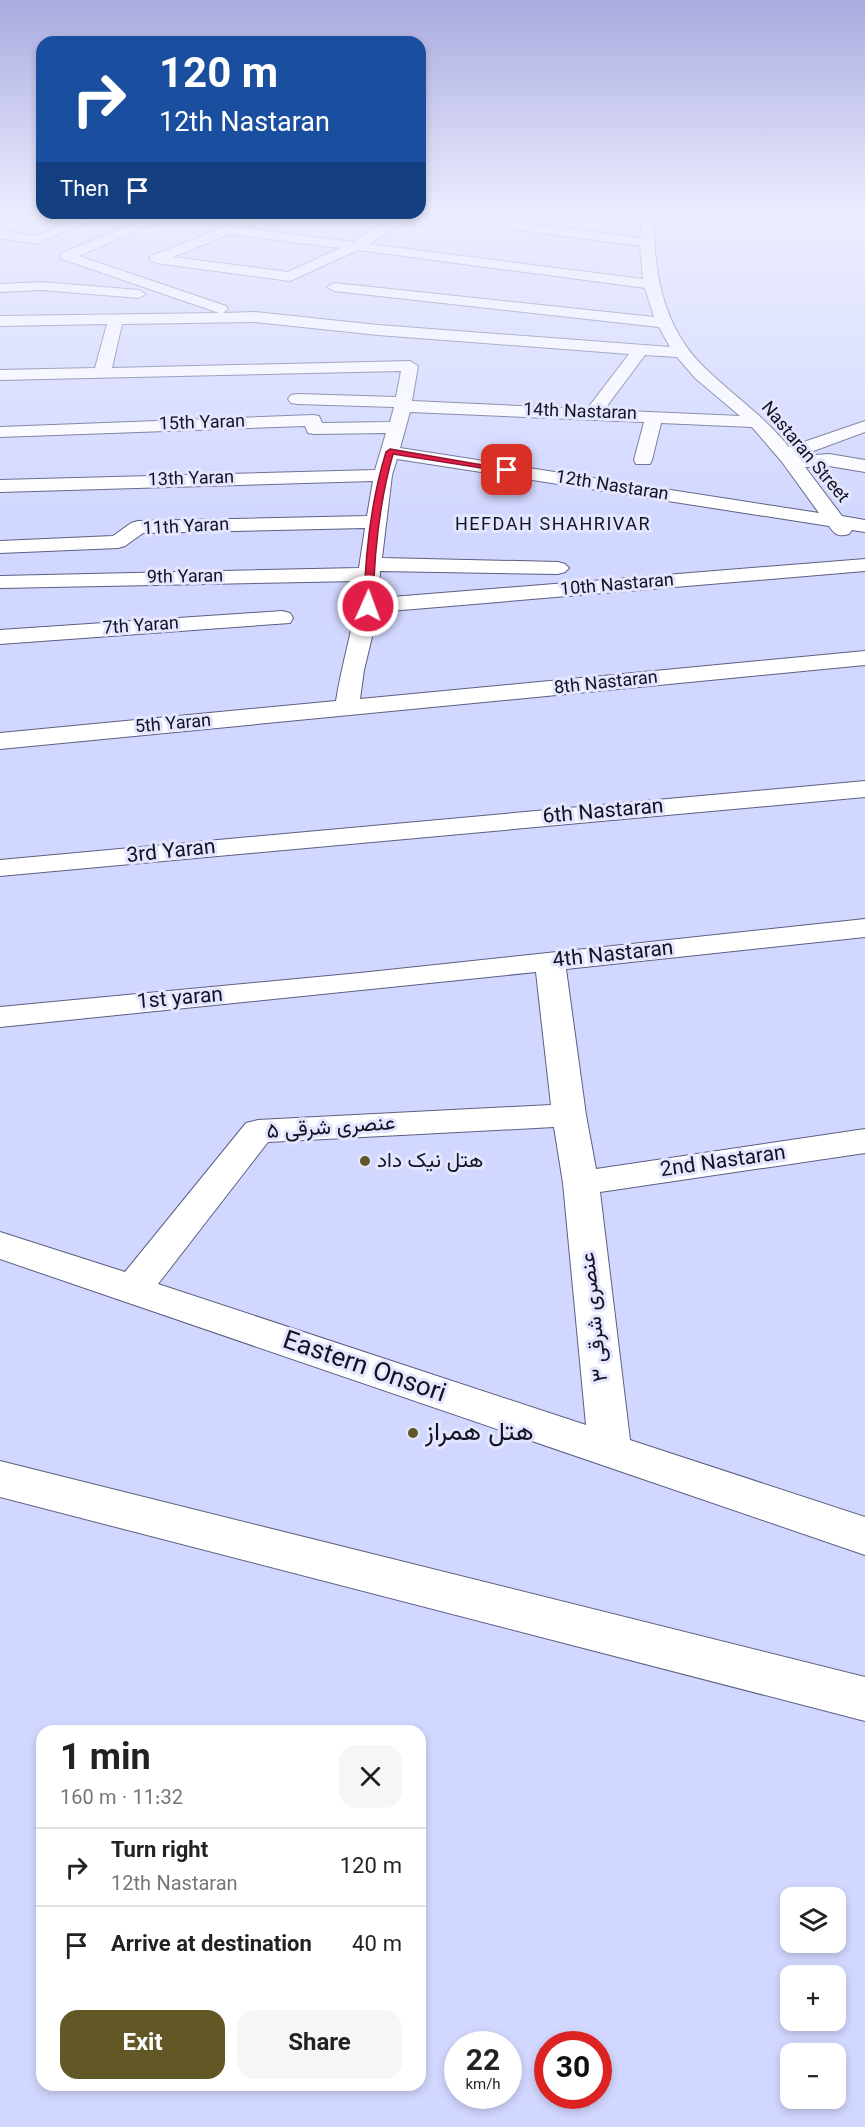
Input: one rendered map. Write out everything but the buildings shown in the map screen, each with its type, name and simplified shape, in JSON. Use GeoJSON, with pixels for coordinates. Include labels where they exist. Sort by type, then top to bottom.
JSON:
{"type":"FeatureCollection","features":[{"type":"Feature","properties":{"kind":"street"},"geometry":{"type":"LineString","coordinates":[[245,314],[255,317]]}},
{"type":"Feature","properties":{"kind":"street"},"geometry":{"type":"LineString","coordinates":[[575,314],[663,323]]}},
{"type":"Feature","properties":{"kind":"street","name":"Nastaran Street"},"geometry":{"type":"LineString","coordinates":[[660,314],[663,323],[694,367],[757,422],[788,458],[861,555]]}},
{"type":"Feature","properties":{"kind":"street"},"geometry":{"type":"LineString","coordinates":[[0,321],[255,317],[378,330],[684,352]]}},
{"type":"Feature","properties":{"kind":"street"},"geometry":{"type":"LineString","coordinates":[[102,373],[116,320]]}},
{"type":"Feature","properties":{"kind":"street"},"geometry":{"type":"LineString","coordinates":[[180,334],[295,331]]}},
{"type":"Feature","properties":{"kind":"street"},"geometry":{"type":"LineString","coordinates":[[592,414],[641,349]]}},
{"type":"Feature","properties":{"kind":"street"},"geometry":{"type":"LineString","coordinates":[[0,375],[410,366],[403,404],[383,475],[370,569],[368,606],[352,670],[347,709]]}},
{"type":"Feature","properties":{"kind":"street","name":"14th Nastaran"},"geometry":{"type":"LineString","coordinates":[[297,399],[757,422]]}},
{"type":"Feature","properties":{"kind":"street"},"geometry":{"type":"LineString","coordinates":[[644,460],[654,417]]}},
{"type":"Feature","properties":{"kind":"street","name":"15th Yaran"},"geometry":{"type":"LineString","coordinates":[[0,432],[314,420],[314,429],[397,427]]}},
{"type":"Feature","properties":{"kind":"street"},"geometry":{"type":"LineString","coordinates":[[788,458],[865,426]]}},
{"type":"Feature","properties":{"kind":"street","name":"12th Nastaran"},"geometry":{"type":"LineString","coordinates":[[390,452],[865,526]]}},
{"type":"Feature","properties":{"kind":"street"},"geometry":{"type":"LineString","coordinates":[[788,458],[829,460],[865,466]]}},
{"type":"Feature","properties":{"kind":"street","name":"13th Yaran"},"geometry":{"type":"LineString","coordinates":[[0,486],[383,475]]}},
{"type":"Feature","properties":{"kind":"street","name":"11th Yaran"},"geometry":{"type":"LineString","coordinates":[[0,547],[118,542],[138,527],[376,522]]}},
{"type":"Feature","properties":{"kind":"street","name":"10th Nastaran"},"geometry":{"type":"LineString","coordinates":[[368,606],[861,555]]}},
{"type":"Feature","properties":{"kind":"street","name":"9th Yaran"},"geometry":{"type":"LineString","coordinates":[[0,582],[370,569],[558,567]]}},
{"type":"Feature","properties":{"kind":"street","name":"7th Yaran"},"geometry":{"type":"LineString","coordinates":[[0,637],[282,618]]}},
{"type":"Feature","properties":{"kind":"street","name":"8th Nastaran"},"geometry":{"type":"LineString","coordinates":[[347,709],[865,658]]}},
{"type":"Feature","properties":{"kind":"street","name":"5th Yaran"},"geometry":{"type":"LineString","coordinates":[[0,741],[347,709]]}},
{"type":"Feature","properties":{"kind":"street","name":"6th Nastaran"},"geometry":{"type":"LineString","coordinates":[[342,835],[865,789]]}},
{"type":"Feature","properties":{"kind":"street","name":"3rd Yaran"},"geometry":{"type":"LineString","coordinates":[[0,868],[342,835]]}},
{"type":"Feature","properties":{"kind":"street","name":"4th Nastaran"},"geometry":{"type":"LineString","coordinates":[[360,982],[865,928]]}},
{"type":"Feature","properties":{"kind":"street","name":"عنصری شرقی ۳"},"geometry":{"type":"LineString","coordinates":[[550,962],[569,1115],[581,1183],[610,1450]]}},
{"type":"Feature","properties":{"kind":"street","name":"1st yaran"},"geometry":{"type":"LineString","coordinates":[[0,1017],[360,982]]}},
{"type":"Feature","properties":{"kind":"street","name":"عنصری شرقی ۵"},"geometry":{"type":"LineString","coordinates":[[132,1290],[258,1131],[569,1115]]}},
{"type":"Feature","properties":{"kind":"street","name":"2nd Nastaran"},"geometry":{"type":"LineString","coordinates":[[581,1183],[865,1141]]}},
{"type":"Feature","properties":{"kind":"street","name":"Eastern Onsori"},"geometry":{"type":"LineString","coordinates":[[0,1245],[865,1536]]}},
{"type":"Feature","properties":{"kind":"street"},"geometry":{"type":"LineString","coordinates":[[0,1479],[865,1699]]}},
{"type":"Feature","properties":{"kind":"place","name":"هتل نیک داد"},"geometry":{"type":"Point","coordinates":[365,1161]}},
{"type":"Feature","properties":{"kind":"place","name":"هتل همراز"},"geometry":{"type":"Point","coordinates":[413,1433]}},
{"type":"Feature","properties":{"kind":"district","name":"HEFDAH SHAHRIVAR"},"geometry":{"type":"Point","coordinates":[553,526]}},
{"type":"Feature","properties":{"kind":"route"},"geometry":{"type":"LineString","coordinates":[[368,606],[369,574],[376,522],[383,475],[390,452],[507,470]]}}]}
